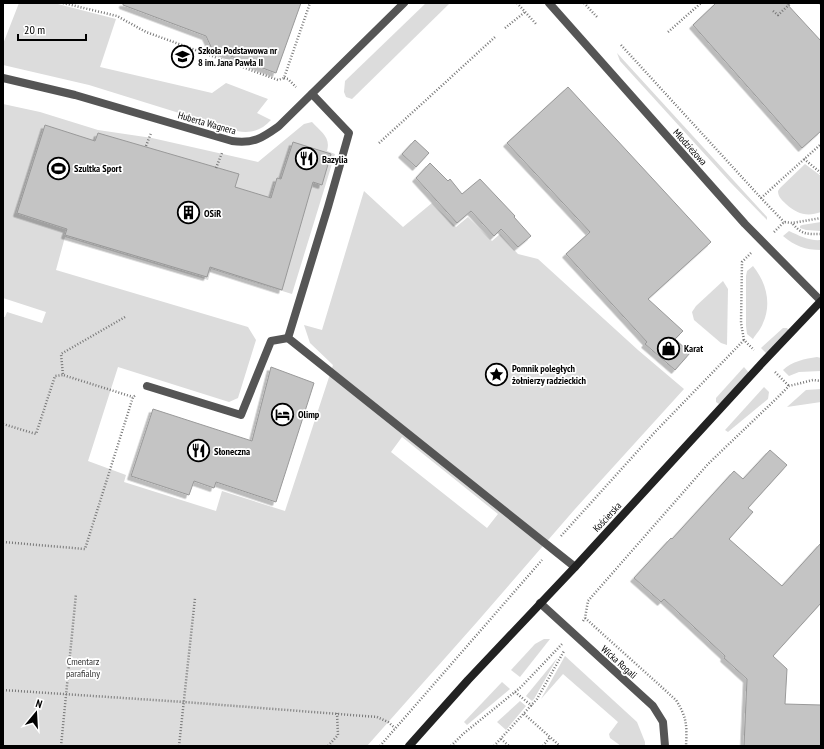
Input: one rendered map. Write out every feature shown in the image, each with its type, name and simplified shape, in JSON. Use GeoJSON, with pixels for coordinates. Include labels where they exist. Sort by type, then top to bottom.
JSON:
{"type":"FeatureCollection","features":[{"type":"Feature","properties":{"kind":"main road","name":"Kościerska"},"geometry":{"type":"LineString","coordinates":[[408,746],[821,301]]}},
{"type":"Feature","properties":{"kind":"street","name":"Huberta Wagnera"},"geometry":{"type":"LineString","coordinates":[[3,78],[75,95],[232,141],[245,143],[259,139],[279,126],[404,3]]}},
{"type":"Feature","properties":{"kind":"street","name":"Młodzieżowa"},"geometry":{"type":"LineString","coordinates":[[549,3],[584,44],[763,242],[821,301]]}},
{"type":"Feature","properties":{"kind":"street"},"geometry":{"type":"LineString","coordinates":[[288,338],[349,133],[312,94]]}},
{"type":"Feature","properties":{"kind":"street"},"geometry":{"type":"LineString","coordinates":[[147,386],[242,415],[271,341],[288,338],[575,567]]}},
{"type":"Feature","properties":{"kind":"street","name":"Wicka Rogali"},"geometry":{"type":"LineString","coordinates":[[540,603],[653,706],[663,722],[665,746]]}},
{"type":"Feature","properties":{"kind":"path"},"geometry":{"type":"LineString","coordinates":[[63,3],[117,16],[146,32],[278,80],[284,78],[310,3]]}},
{"type":"Feature","properties":{"kind":"path"},"geometry":{"type":"LineString","coordinates":[[517,3],[537,25]]}},
{"type":"Feature","properties":{"kind":"path"},"geometry":{"type":"LineString","coordinates":[[584,3],[597,17]]}},
{"type":"Feature","properties":{"kind":"path"},"geometry":{"type":"LineString","coordinates":[[668,32],[700,3]]}},
{"type":"Feature","properties":{"kind":"path"},"geometry":{"type":"LineString","coordinates":[[774,11],[778,15],[791,3]]}},
{"type":"Feature","properties":{"kind":"path"},"geometry":{"type":"LineString","coordinates":[[505,28],[525,12]]}},
{"type":"Feature","properties":{"kind":"path"},"geometry":{"type":"LineString","coordinates":[[379,143],[495,38]]}},
{"type":"Feature","properties":{"kind":"path"},"geometry":{"type":"LineString","coordinates":[[621,45],[784,222],[792,223],[821,218]]}},
{"type":"Feature","properties":{"kind":"path"},"geometry":{"type":"LineString","coordinates":[[146,146],[152,130]]}},
{"type":"Feature","properties":{"kind":"path"},"geometry":{"type":"LineString","coordinates":[[761,198],[821,144]]}},
{"type":"Feature","properties":{"kind":"path"},"geometry":{"type":"LineString","coordinates":[[216,168],[223,152]]}},
{"type":"Feature","properties":{"kind":"path"},"geometry":{"type":"LineString","coordinates":[[804,159],[821,173]]}},
{"type":"Feature","properties":{"kind":"path"},"geometry":{"type":"LineString","coordinates":[[748,344],[744,340],[741,323],[742,262],[784,222]]}},
{"type":"Feature","properties":{"kind":"path"},"geometry":{"type":"LineString","coordinates":[[792,223],[798,231],[821,234]]}},
{"type":"Feature","properties":{"kind":"path"},"geometry":{"type":"LineString","coordinates":[[63,375],[61,354],[125,317]]}},
{"type":"Feature","properties":{"kind":"path"},"geometry":{"type":"LineString","coordinates":[[3,424],[36,434],[55,376],[63,375],[133,397]]}},
{"type":"Feature","properties":{"kind":"path"},"geometry":{"type":"LineString","coordinates":[[451,746],[463,734],[521,687],[585,618],[588,601],[708,464],[789,386],[813,380],[821,381]]}},
{"type":"Feature","properties":{"kind":"path"},"geometry":{"type":"LineString","coordinates":[[3,542],[85,549],[133,397],[147,386]]}},
{"type":"Feature","properties":{"kind":"path"},"geometry":{"type":"LineString","coordinates":[[61,746],[76,594]]}},
{"type":"Feature","properties":{"kind":"path"},"geometry":{"type":"LineString","coordinates":[[179,746],[195,598]]}},
{"type":"Feature","properties":{"kind":"path"},"geometry":{"type":"LineString","coordinates":[[494,746],[532,706],[564,652]]}},
{"type":"Feature","properties":{"kind":"path"},"geometry":{"type":"LineString","coordinates":[[3,690],[337,713],[378,717],[388,722],[395,728]]}},
{"type":"Feature","properties":{"kind":"path"},"geometry":{"type":"LineString","coordinates":[[515,692],[532,706]]}},
{"type":"Feature","properties":{"kind":"path"},"geometry":{"type":"LineString","coordinates":[[328,746],[338,735],[337,713]]}},
{"type":"Feature","properties":{"kind":"path"},"geometry":{"type":"LineString","coordinates":[[524,714],[560,746]]}},
{"type":"Feature","properties":{"kind":"path"},"geometry":{"type":"LineString","coordinates":[[543,746],[550,737]]}},
{"type":"Feature","properties":{"kind":"path"},"geometry":{"type":"LineString","coordinates":[[501,739],[509,746]]}},
{"type":"Feature","properties":{"kind":"green space"},"geometry":{"type":"Polygon","coordinates":[[[19,3],[54,3],[116,19],[100,67],[212,93],[226,83],[268,99],[257,113],[271,120],[260,129],[247,132],[237,131],[89,85],[3,65],[3,44],[19,3]]]}},
{"type":"Feature","properties":{"kind":"green space"},"geometry":{"type":"Polygon","coordinates":[[[426,3],[450,3],[352,99],[346,97],[344,92],[345,81],[426,3]]]}},
{"type":"Feature","properties":{"kind":"green space"},"geometry":{"type":"Polygon","coordinates":[[[617,53],[767,217],[767,220],[731,183],[620,61],[617,53]]]}},
{"type":"Feature","properties":{"kind":"green space","name":"Cmentarz parafialny"},"geometry":{"type":"Polygon","coordinates":[[[3,104],[40,112],[98,130],[152,138],[258,162],[304,124],[312,122],[326,138],[328,142],[327,151],[335,154],[292,294],[211,269],[208,280],[65,237],[56,270],[248,327],[256,340],[238,398],[229,402],[118,367],[88,461],[126,475],[124,482],[216,511],[222,491],[285,511],[333,365],[310,343],[304,325],[322,330],[364,191],[403,227],[432,203],[456,227],[468,217],[492,241],[500,234],[518,254],[538,259],[638,350],[684,389],[575,509],[367,746],[3,746],[3,317],[5,317],[7,312],[42,323],[46,312],[3,298],[3,104]],[[402,437],[391,452],[487,528],[498,514],[402,437]]]}},
{"type":"Feature","properties":{"kind":"green space"},"geometry":{"type":"Polygon","coordinates":[[[805,164],[821,176],[821,212],[816,214],[802,214],[794,210],[779,197],[778,193],[780,188],[805,164]]]}},
{"type":"Feature","properties":{"kind":"green space"},"geometry":{"type":"Polygon","coordinates":[[[821,222],[821,231],[800,228],[802,225],[821,222]]]}},
{"type":"Feature","properties":{"kind":"green space"},"geometry":{"type":"Polygon","coordinates":[[[789,231],[809,239],[821,240],[821,250],[800,247],[783,236],[789,231]]]}},
{"type":"Feature","properties":{"kind":"green space"},"geometry":{"type":"Polygon","coordinates":[[[753,266],[758,272],[764,286],[767,308],[763,323],[753,339],[747,334],[746,326],[746,276],[747,271],[753,266]]]}},
{"type":"Feature","properties":{"kind":"green space"},"geometry":{"type":"Polygon","coordinates":[[[723,281],[728,289],[727,345],[721,343],[694,320],[692,312],[696,306],[723,281]]]}},
{"type":"Feature","properties":{"kind":"green space"},"geometry":{"type":"Polygon","coordinates":[[[783,328],[787,328],[789,331],[768,355],[761,348],[783,328]]]}},
{"type":"Feature","properties":{"kind":"green space"},"geometry":{"type":"Polygon","coordinates":[[[817,357],[821,358],[821,371],[799,372],[789,376],[783,370],[795,362],[817,357]]]}},
{"type":"Feature","properties":{"kind":"green space"},"geometry":{"type":"Polygon","coordinates":[[[744,367],[749,373],[719,404],[716,402],[716,398],[744,367]]]}},
{"type":"Feature","properties":{"kind":"green space"},"geometry":{"type":"Polygon","coordinates":[[[764,387],[769,392],[768,399],[728,432],[725,430],[764,387]]]}},
{"type":"Feature","properties":{"kind":"green space"},"geometry":{"type":"Polygon","coordinates":[[[821,389],[821,402],[787,407],[806,390],[821,389]]]}},
{"type":"Feature","properties":{"kind":"green space"},"geometry":{"type":"Polygon","coordinates":[[[544,639],[550,639],[520,677],[511,670],[535,644],[544,639]]]}},
{"type":"Feature","properties":{"kind":"green space"},"geometry":{"type":"Polygon","coordinates":[[[565,656],[637,722],[645,742],[645,746],[621,746],[610,738],[609,734],[618,722],[563,674],[541,699],[565,656]]]}},
{"type":"Feature","properties":{"kind":"green space"},"geometry":{"type":"Polygon","coordinates":[[[558,657],[534,699],[532,701],[526,696],[558,657]]]}},
{"type":"Feature","properties":{"kind":"green space"},"geometry":{"type":"Polygon","coordinates":[[[502,682],[510,689],[467,725],[464,722],[502,682]]]}},
{"type":"Feature","properties":{"kind":"green space"},"geometry":{"type":"Polygon","coordinates":[[[520,701],[526,706],[506,730],[497,722],[520,701]]]}},
{"type":"Feature","properties":{"kind":"building"},"geometry":{"type":"Polygon","coordinates":[[[123,3],[301,3],[276,73],[212,49],[206,36],[123,5],[123,3]]]}},
{"type":"Feature","properties":{"kind":"building"},"geometry":{"type":"Polygon","coordinates":[[[716,3],[786,3],[821,41],[821,131],[802,148],[693,25],[716,3]]]}},
{"type":"Feature","properties":{"kind":"building"},"geometry":{"type":"Polygon","coordinates":[[[568,87],[711,242],[648,299],[683,331],[675,339],[690,353],[675,370],[645,344],[647,342],[566,254],[590,232],[507,143],[568,87]]]}},
{"type":"Feature","properties":{"kind":"building","name":"OSiR"},"geometry":{"type":"Polygon","coordinates":[[[45,125],[95,141],[98,133],[239,174],[235,187],[271,198],[277,178],[281,179],[293,142],[331,154],[322,185],[313,182],[282,290],[210,267],[207,277],[65,235],[67,229],[17,213],[45,125]]]}},
{"type":"Feature","properties":{"kind":"building"},"geometry":{"type":"Polygon","coordinates":[[[415,140],[429,153],[416,167],[402,154],[415,140]]]}},
{"type":"Feature","properties":{"kind":"building"},"geometry":{"type":"Polygon","coordinates":[[[430,163],[448,181],[450,179],[462,194],[480,179],[515,216],[514,217],[531,236],[518,247],[501,229],[494,236],[471,211],[457,223],[416,178],[430,163]]]}},
{"type":"Feature","properties":{"kind":"building"},"geometry":{"type":"Polygon","coordinates":[[[271,367],[314,383],[276,502],[216,482],[214,488],[194,481],[189,495],[131,476],[153,409],[252,441],[271,367]]]}},
{"type":"Feature","properties":{"kind":"building"},"geometry":{"type":"Polygon","coordinates":[[[770,450],[787,465],[748,508],[753,512],[729,539],[782,586],[821,543],[821,603],[773,656],[787,669],[785,704],[821,705],[821,746],[744,746],[747,679],[724,658],[725,656],[664,599],[661,602],[634,578],[734,471],[743,479],[770,450]]]}},
{"type":"Feature","properties":{"kind":"place","name":"Szkoła Podstawowa nr 8 im. Jana Pawła II"},"geometry":{"type":"Point","coordinates":[182,56]}},
{"type":"Feature","properties":{"kind":"place","name":"Bazylia"},"geometry":{"type":"Point","coordinates":[307,159]}},
{"type":"Feature","properties":{"kind":"place","name":"Szultka Sport"},"geometry":{"type":"Point","coordinates":[59,168]}},
{"type":"Feature","properties":{"kind":"place","name":"OSiR"},"geometry":{"type":"Point","coordinates":[188,213]}},
{"type":"Feature","properties":{"kind":"place","name":"Karat"},"geometry":{"type":"Point","coordinates":[668,348]}},
{"type":"Feature","properties":{"kind":"place","name":"Pomnik poległych żołnierzy radzieckich"},"geometry":{"type":"Point","coordinates":[497,374]}},
{"type":"Feature","properties":{"kind":"place","name":"Olimp"},"geometry":{"type":"Point","coordinates":[282,414]}},
{"type":"Feature","properties":{"kind":"place","name":"Słoneczna"},"geometry":{"type":"Point","coordinates":[198,451]}}]}
